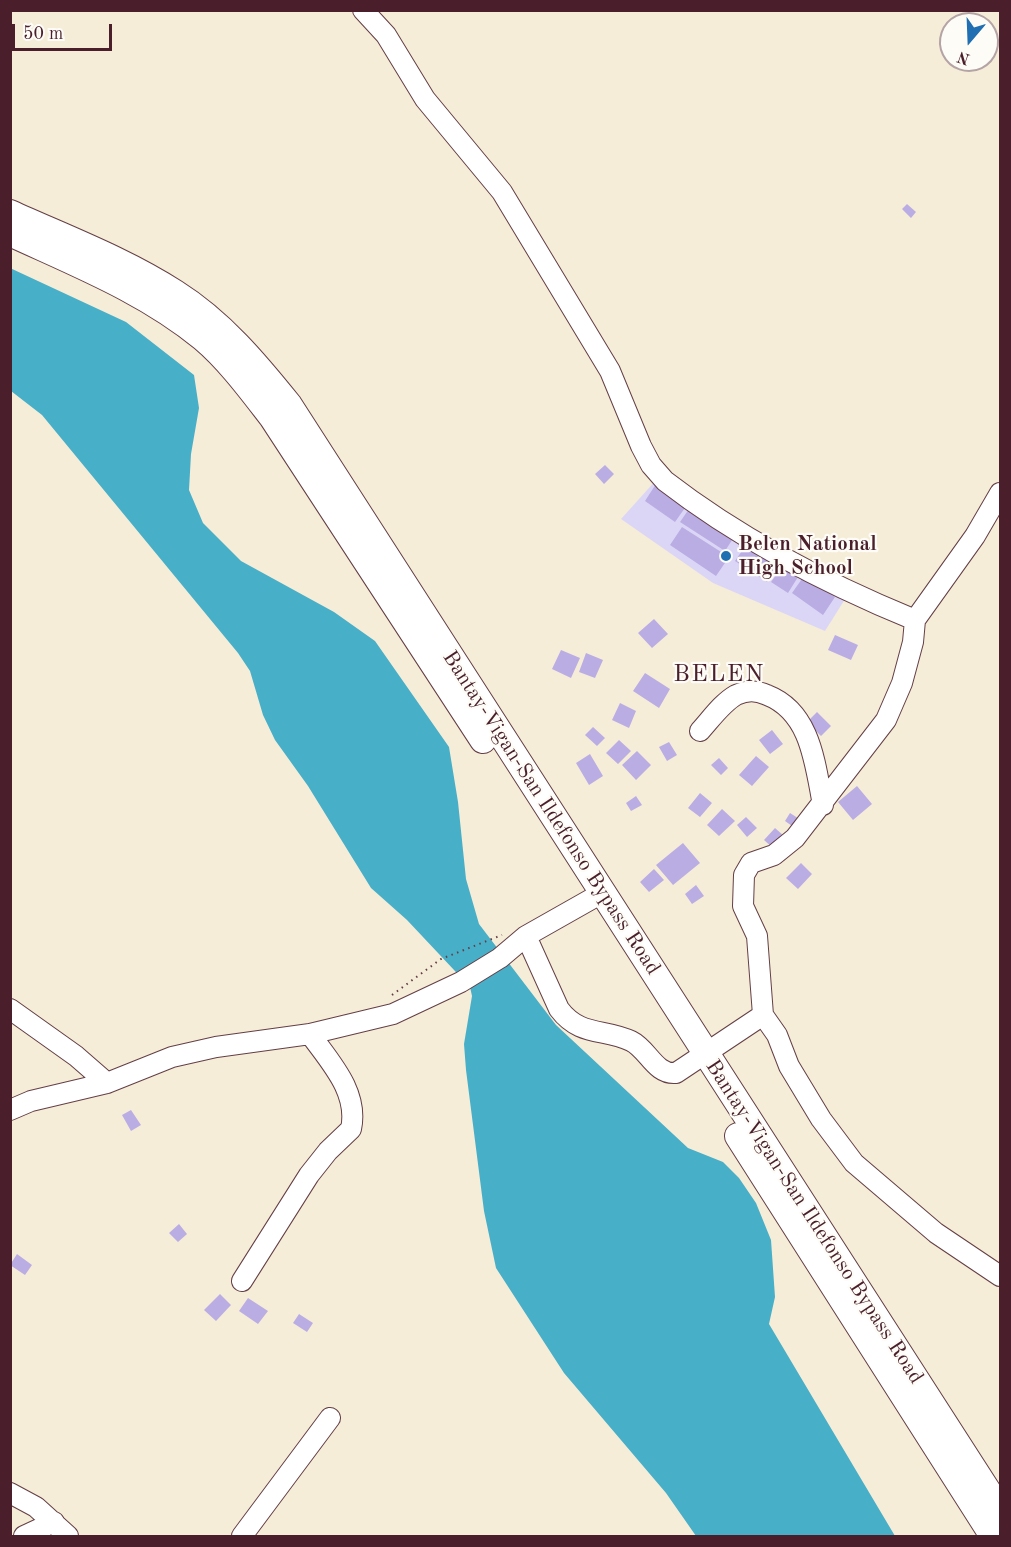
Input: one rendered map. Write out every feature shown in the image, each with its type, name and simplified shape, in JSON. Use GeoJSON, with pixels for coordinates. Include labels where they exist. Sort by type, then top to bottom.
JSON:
{"type":"FeatureCollection","features":[{"type":"Feature","properties":{"kind":"main road","name":"Bantay-Vigan-San Ildefonso Bypass Road"},"geometry":{"type":"LineString","coordinates":[[10,213],[128,267],[176,293],[217,325],[257,366],[289,405],[595,897],[698,1057],[1000,1510]]}},
{"type":"Feature","properties":{"kind":"main road","name":"Bantay-Vigan-San Ildefonso Bypass Road"},"geometry":{"type":"LineString","coordinates":[[10,233],[121,284],[165,309],[204,339],[242,378],[272,417],[595,897]]}},
{"type":"Feature","properties":{"kind":"main road","name":"Bantay-Vigan-San Ildefonso Bypass Road"},"geometry":{"type":"LineString","coordinates":[[698,1057],[993,1536]]}},
{"type":"Feature","properties":{"kind":"street"},"geometry":{"type":"LineString","coordinates":[[363,10],[386,35],[425,99],[502,192],[610,371],[641,446],[651,465],[665,481],[787,560],[846,590],[915,620]]}},
{"type":"Feature","properties":{"kind":"street"},"geometry":{"type":"LineString","coordinates":[[1000,493],[975,536],[915,620],[914,642],[896,701],[872,741],[795,838],[774,855],[751,863],[744,875],[743,906],[757,936],[763,1015],[777,1035],[789,1065],[821,1119],[854,1163],[936,1233],[1000,1276]]}},
{"type":"Feature","properties":{"kind":"street"},"geometry":{"type":"LineString","coordinates":[[700,731],[730,700],[746,691],[757,691],[783,703],[797,717],[804,730],[814,757],[823,804]]}},
{"type":"Feature","properties":{"kind":"street"},"geometry":{"type":"LineString","coordinates":[[10,1110],[31,1101],[106,1083],[172,1057],[216,1047],[310,1034],[393,1014],[461,982],[500,958],[526,936],[595,897]]}},
{"type":"Feature","properties":{"kind":"street"},"geometry":{"type":"LineString","coordinates":[[526,936],[567,1020],[578,1027],[632,1041],[662,1071],[676,1073],[763,1015]]}},
{"type":"Feature","properties":{"kind":"street"},"geometry":{"type":"LineString","coordinates":[[10,1009],[76,1056],[106,1083]]}},
{"type":"Feature","properties":{"kind":"street"},"geometry":{"type":"LineString","coordinates":[[242,1281],[309,1175],[328,1151],[351,1129],[352,1107],[346,1084],[310,1034]]}},
{"type":"Feature","properties":{"kind":"street"},"geometry":{"type":"LineString","coordinates":[[242,1536],[330,1418]]}},
{"type":"Feature","properties":{"kind":"street"},"geometry":{"type":"LineString","coordinates":[[10,1493],[36,1507],[68,1536]]}},
{"type":"Feature","properties":{"kind":"street"},"geometry":{"type":"LineString","coordinates":[[24,1536],[54,1522]]}},
{"type":"Feature","properties":{"kind":"path"},"geometry":{"type":"LineString","coordinates":[[387,999],[441,959],[495,937]]}},
{"type":"Feature","properties":{"kind":"shaded area","name":"Belen National High School"},"geometry":{"type":"Polygon","coordinates":[[[657,479],[847,596],[825,631],[713,583],[621,519],[657,479]]]}},
{"type":"Feature","properties":{"kind":"water"},"geometry":{"type":"Polygon","coordinates":[[[10,268],[126,322],[194,375],[199,408],[191,454],[189,490],[203,523],[241,561],[334,612],[375,641],[449,747],[458,802],[466,879],[479,924],[556,1025],[688,1148],[723,1162],[739,1178],[756,1203],[771,1240],[775,1297],[769,1324],[895,1536],[696,1536],[666,1493],[564,1373],[496,1268],[484,1211],[466,1070],[464,1044],[472,996],[470,987],[407,920],[371,888],[308,786],[275,740],[263,715],[250,671],[238,653],[42,415],[11,391],[10,268]]]}},
{"type":"Feature","properties":{"kind":"building"},"geometry":{"type":"Polygon","coordinates":[[[907,204],[916,212],[911,218],[902,209],[907,204]]]}},
{"type":"Feature","properties":{"kind":"building"},"geometry":{"type":"Polygon","coordinates":[[[605,465],[614,474],[604,484],[595,474],[605,465]]]}},
{"type":"Feature","properties":{"kind":"building"},"geometry":{"type":"Polygon","coordinates":[[[656,484],[687,505],[675,522],[645,501],[656,484]]]}},
{"type":"Feature","properties":{"kind":"building"},"geometry":{"type":"Polygon","coordinates":[[[691,506],[736,534],[725,551],[680,522],[691,506]]]}},
{"type":"Feature","properties":{"kind":"building"},"geometry":{"type":"Polygon","coordinates":[[[682,527],[729,557],[716,576],[670,545],[682,527]]]}},
{"type":"Feature","properties":{"kind":"building"},"geometry":{"type":"Polygon","coordinates":[[[746,545],[777,566],[767,582],[735,561],[746,545]]]}},
{"type":"Feature","properties":{"kind":"building"},"geometry":{"type":"Polygon","coordinates":[[[782,567],[798,577],[788,593],[771,582],[782,567]]]}},
{"type":"Feature","properties":{"kind":"building"},"geometry":{"type":"Polygon","coordinates":[[[804,576],[835,597],[823,615],[792,593],[804,576]]]}},
{"type":"Feature","properties":{"kind":"building"},"geometry":{"type":"Polygon","coordinates":[[[654,619],[668,634],[652,648],[638,633],[654,619]]]}},
{"type":"Feature","properties":{"kind":"building"},"geometry":{"type":"Polygon","coordinates":[[[835,635],[858,645],[851,660],[828,650],[835,635]]]}},
{"type":"Feature","properties":{"kind":"building"},"geometry":{"type":"Polygon","coordinates":[[[561,650],[580,658],[571,678],[552,669],[561,650]]]}},
{"type":"Feature","properties":{"kind":"building"},"geometry":{"type":"Polygon","coordinates":[[[586,653],[603,660],[595,678],[579,672],[586,653]]]}},
{"type":"Feature","properties":{"kind":"building"},"geometry":{"type":"Polygon","coordinates":[[[645,673],[670,689],[659,708],[633,691],[645,673]]]}},
{"type":"Feature","properties":{"kind":"building"},"geometry":{"type":"Polygon","coordinates":[[[620,703],[636,711],[629,728],[612,720],[620,703]]]}},
{"type":"Feature","properties":{"kind":"building"},"geometry":{"type":"Polygon","coordinates":[[[817,712],[831,726],[821,736],[807,722],[817,712]]]}},
{"type":"Feature","properties":{"kind":"building"},"geometry":{"type":"Polygon","coordinates":[[[593,727],[605,738],[597,746],[585,735],[593,727]]]}},
{"type":"Feature","properties":{"kind":"building"},"geometry":{"type":"Polygon","coordinates":[[[772,730],[783,744],[770,754],[759,740],[772,730]]]}},
{"type":"Feature","properties":{"kind":"building"},"geometry":{"type":"Polygon","coordinates":[[[619,740],[631,751],[618,764],[606,753],[619,740]]]}},
{"type":"Feature","properties":{"kind":"building"},"geometry":{"type":"Polygon","coordinates":[[[669,742],[677,755],[667,761],[659,747],[669,742]]]}},
{"type":"Feature","properties":{"kind":"building"},"geometry":{"type":"Polygon","coordinates":[[[637,751],[651,765],[636,780],[622,765],[637,751]]]}},
{"type":"Feature","properties":{"kind":"building"},"geometry":{"type":"Polygon","coordinates":[[[590,754],[603,776],[589,785],[576,763],[590,754]]]}},
{"type":"Feature","properties":{"kind":"building"},"geometry":{"type":"Polygon","coordinates":[[[756,756],[769,767],[752,786],[739,775],[756,756]]]}},
{"type":"Feature","properties":{"kind":"building"},"geometry":{"type":"Polygon","coordinates":[[[719,758],[728,768],[721,775],[711,765],[719,758]]]}},
{"type":"Feature","properties":{"kind":"building"},"geometry":{"type":"Polygon","coordinates":[[[857,786],[872,804],[853,820],[838,802],[857,786]]]}},
{"type":"Feature","properties":{"kind":"building"},"geometry":{"type":"Polygon","coordinates":[[[700,793],[712,803],[700,817],[688,808],[700,793]]]}},
{"type":"Feature","properties":{"kind":"building"},"geometry":{"type":"Polygon","coordinates":[[[636,796],[642,805],[631,811],[626,803],[636,796]]]}},
{"type":"Feature","properties":{"kind":"building"},"geometry":{"type":"Polygon","coordinates":[[[722,809],[735,821],[719,836],[707,825],[722,809]]]}},
{"type":"Feature","properties":{"kind":"building"},"geometry":{"type":"Polygon","coordinates":[[[790,813],[804,822],[799,831],[785,821],[790,813]]]}},
{"type":"Feature","properties":{"kind":"building"},"geometry":{"type":"Polygon","coordinates":[[[746,817],[757,828],[747,837],[737,825],[746,817]]]}},
{"type":"Feature","properties":{"kind":"building"},"geometry":{"type":"Polygon","coordinates":[[[775,828],[784,836],[773,848],[764,840],[775,828]]]}},
{"type":"Feature","properties":{"kind":"building"},"geometry":{"type":"Polygon","coordinates":[[[683,843],[700,863],[673,885],[656,865],[683,843]]]}},
{"type":"Feature","properties":{"kind":"building"},"geometry":{"type":"Polygon","coordinates":[[[801,863],[812,874],[798,889],[786,878],[801,863]]]}},
{"type":"Feature","properties":{"kind":"building"},"geometry":{"type":"Polygon","coordinates":[[[654,869],[664,880],[649,892],[640,882],[654,869]]]}},
{"type":"Feature","properties":{"kind":"building"},"geometry":{"type":"Polygon","coordinates":[[[696,885],[704,896],[692,904],[685,894],[696,885]]]}},
{"type":"Feature","properties":{"kind":"building"},"geometry":{"type":"Polygon","coordinates":[[[131,1110],[141,1125],[131,1131],[122,1115],[131,1110]]]}},
{"type":"Feature","properties":{"kind":"building"},"geometry":{"type":"Polygon","coordinates":[[[179,1224],[187,1234],[178,1242],[169,1233],[179,1224]]]}},
{"type":"Feature","properties":{"kind":"building"},"geometry":{"type":"Polygon","coordinates":[[[17,1254],[32,1265],[25,1275],[10,1265],[17,1254]]]}},
{"type":"Feature","properties":{"kind":"building"},"geometry":{"type":"Polygon","coordinates":[[[220,1294],[231,1305],[216,1321],[204,1310],[220,1294]]]}},
{"type":"Feature","properties":{"kind":"building"},"geometry":{"type":"Polygon","coordinates":[[[248,1298],[268,1311],[258,1324],[239,1311],[248,1298]]]}},
{"type":"Feature","properties":{"kind":"building"},"geometry":{"type":"Polygon","coordinates":[[[299,1314],[313,1323],[307,1332],[293,1323],[299,1314]]]}},
{"type":"Feature","properties":{"kind":"place","name":"Belen National High School"},"geometry":{"type":"Point","coordinates":[726,556]}},
{"type":"Feature","properties":{"kind":"district","name":"BELEN"},"geometry":{"type":"Point","coordinates":[719,675]}}]}
